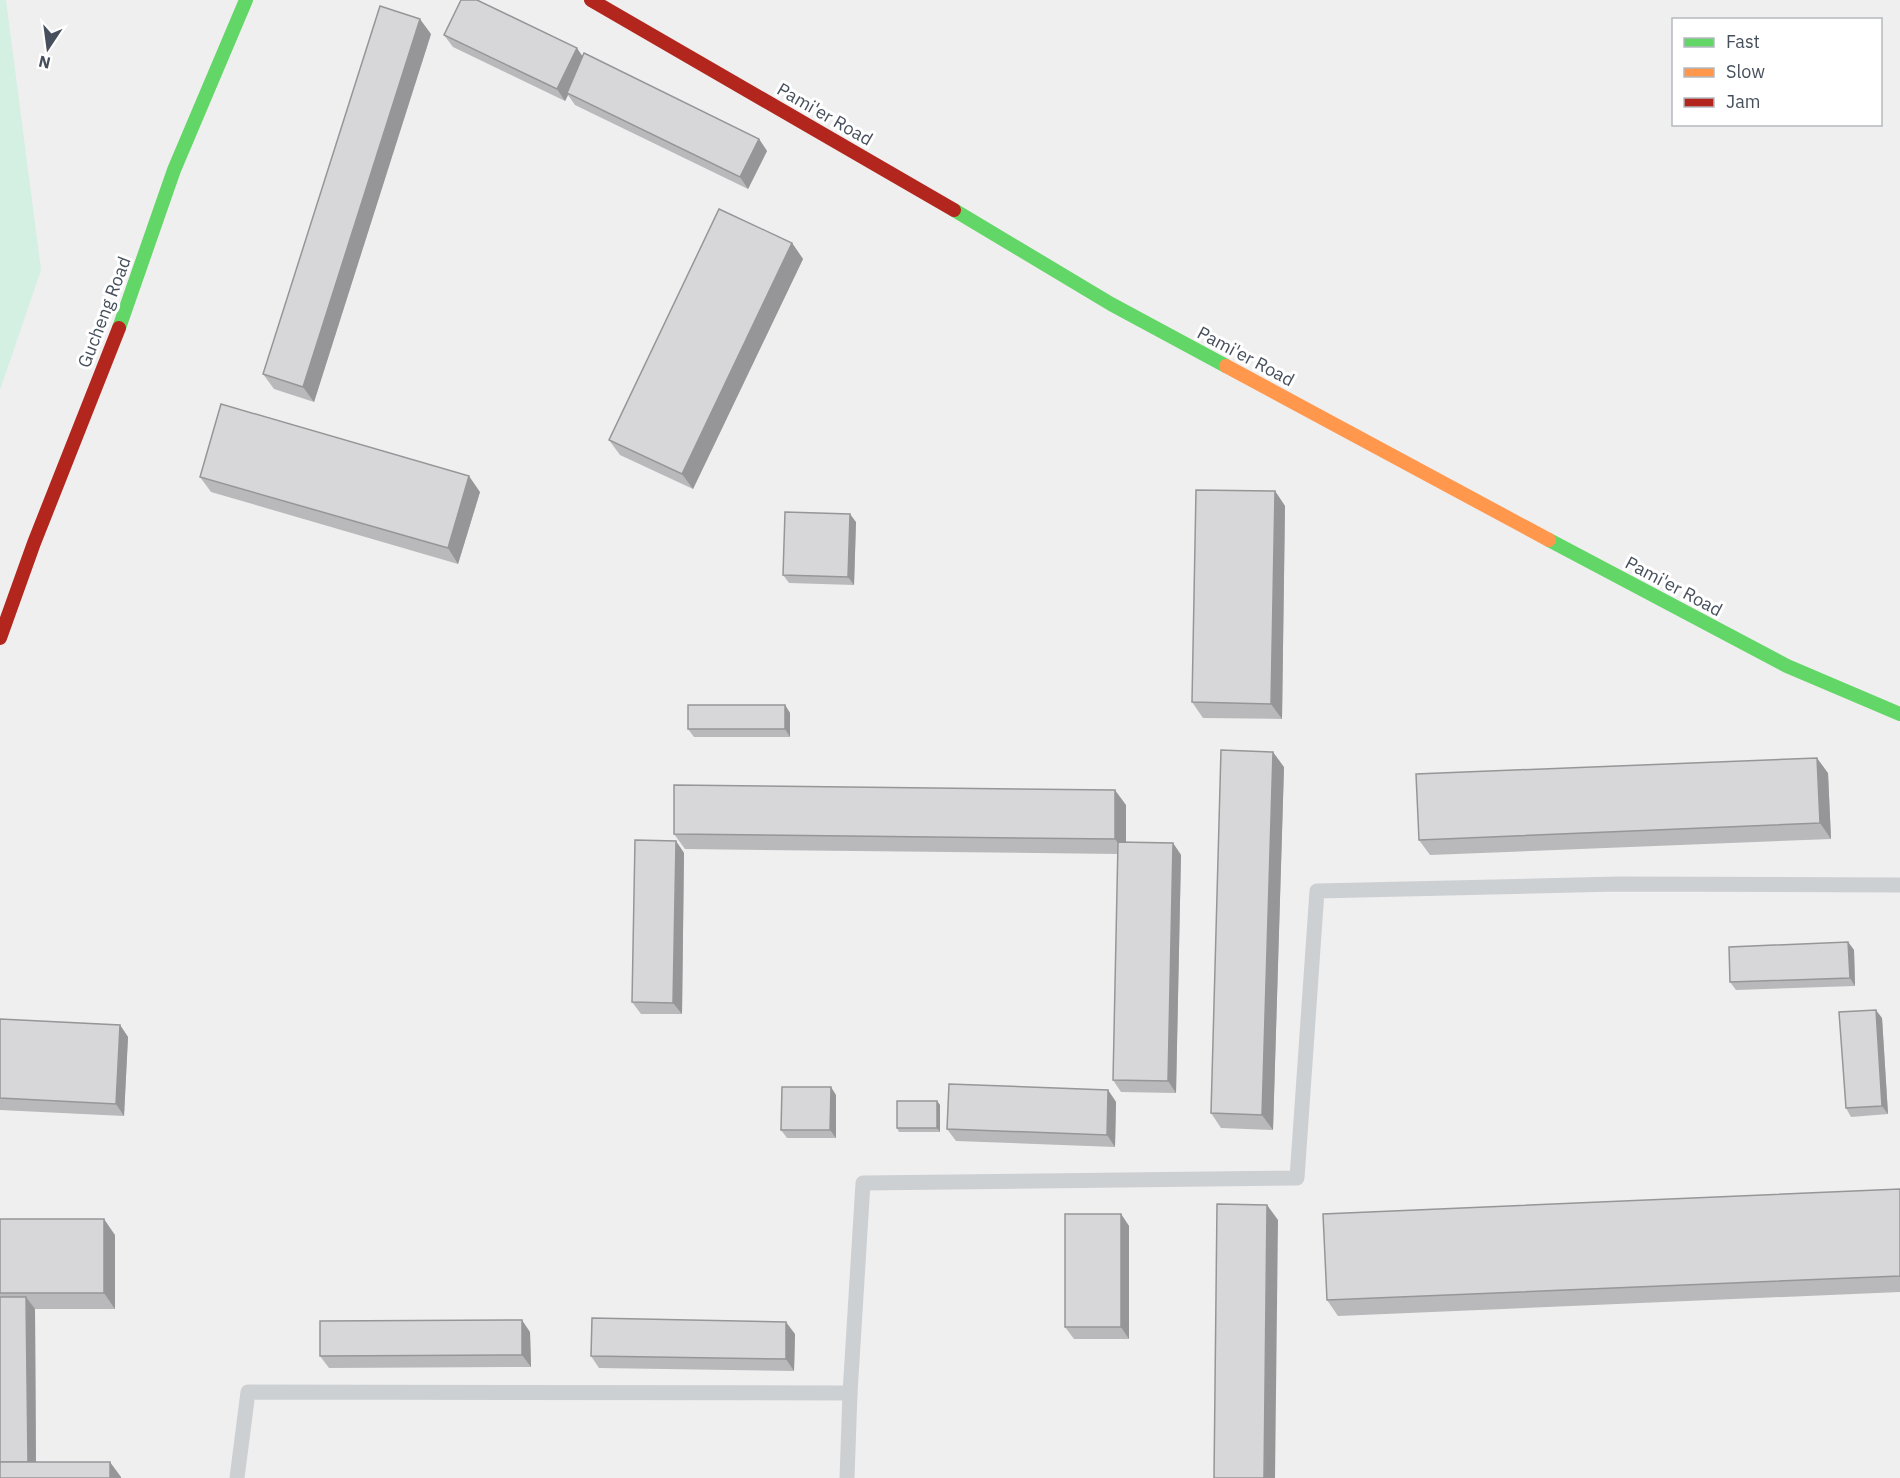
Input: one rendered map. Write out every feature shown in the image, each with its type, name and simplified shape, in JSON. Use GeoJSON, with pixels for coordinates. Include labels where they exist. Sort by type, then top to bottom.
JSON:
{"type":"FeatureCollection","features":[{"type":"Feature","properties":{"kind":"main road","name":"Gucheng Road"},"geometry":{"type":"LineString","coordinates":[[0,638],[34,543],[130,299],[174,170],[246,0]]}},
{"type":"Feature","properties":{"kind":"main road","name":"Pami'er Road"},"geometry":{"type":"LineString","coordinates":[[591,0],[1112,304],[1787,666],[1900,714]]}},
{"type":"Feature","properties":{"kind":"lane"},"geometry":{"type":"LineString","coordinates":[[847,1478],[863,1183],[1297,1178],[1317,891],[1618,884],[1900,885]]}},
{"type":"Feature","properties":{"kind":"lane"},"geometry":{"type":"LineString","coordinates":[[237,1478],[248,1392],[850,1393]]}},
{"type":"Feature","properties":{"kind":"green space"},"geometry":{"type":"Polygon","coordinates":[[[0,0],[6,0],[41,270],[0,390],[0,0]]]}},
{"type":"Feature","properties":{"kind":"building"},"geometry":{"type":"Polygon","coordinates":[[[461,0],[477,0],[577,48],[557,89],[444,35],[461,0]]]}},
{"type":"Feature","properties":{"kind":"building"},"geometry":{"type":"Polygon","coordinates":[[[380,6],[420,19],[303,387],[263,374],[380,6]]]}},
{"type":"Feature","properties":{"kind":"building"},"geometry":{"type":"Polygon","coordinates":[[[584,53],[759,139],[740,177],[567,93],[584,53]]]}},
{"type":"Feature","properties":{"kind":"building"},"geometry":{"type":"Polygon","coordinates":[[[719,209],[792,243],[682,474],[609,440],[719,209]]]}},
{"type":"Feature","properties":{"kind":"building"},"geometry":{"type":"Polygon","coordinates":[[[221,404],[469,476],[448,548],[200,477],[221,404]]]}},
{"type":"Feature","properties":{"kind":"building"},"geometry":{"type":"Polygon","coordinates":[[[1196,490],[1275,491],[1271,704],[1192,702],[1196,490]]]}},
{"type":"Feature","properties":{"kind":"building"},"geometry":{"type":"Polygon","coordinates":[[[785,512],[850,514],[848,577],[783,575],[785,512]]]}},
{"type":"Feature","properties":{"kind":"building"},"geometry":{"type":"Polygon","coordinates":[[[688,705],[785,705],[785,729],[688,729],[688,705]]]}},
{"type":"Feature","properties":{"kind":"building"},"geometry":{"type":"Polygon","coordinates":[[[1221,750],[1273,752],[1262,1115],[1211,1113],[1221,750]]]}},
{"type":"Feature","properties":{"kind":"building"},"geometry":{"type":"Polygon","coordinates":[[[1817,758],[1820,823],[1419,840],[1416,774],[1817,758]]]}},
{"type":"Feature","properties":{"kind":"building"},"geometry":{"type":"Polygon","coordinates":[[[674,785],[1115,790],[1115,839],[674,834],[674,785]]]}},
{"type":"Feature","properties":{"kind":"building"},"geometry":{"type":"Polygon","coordinates":[[[635,840],[676,841],[673,1003],[632,1002],[635,840]]]}},
{"type":"Feature","properties":{"kind":"building"},"geometry":{"type":"Polygon","coordinates":[[[1118,842],[1173,843],[1168,1081],[1113,1080],[1118,842]]]}},
{"type":"Feature","properties":{"kind":"building"},"geometry":{"type":"Polygon","coordinates":[[[1848,942],[1850,978],[1730,982],[1729,947],[1848,942]]]}},
{"type":"Feature","properties":{"kind":"building"},"geometry":{"type":"Polygon","coordinates":[[[1876,1010],[1882,1106],[1846,1108],[1839,1012],[1876,1010]]]}},
{"type":"Feature","properties":{"kind":"building"},"geometry":{"type":"Polygon","coordinates":[[[0,1019],[120,1025],[116,1104],[0,1098],[0,1019]]]}},
{"type":"Feature","properties":{"kind":"building"},"geometry":{"type":"Polygon","coordinates":[[[949,1084],[1108,1090],[1107,1135],[947,1129],[949,1084]]]}},
{"type":"Feature","properties":{"kind":"building"},"geometry":{"type":"Polygon","coordinates":[[[782,1087],[831,1087],[830,1130],[781,1130],[782,1087]]]}},
{"type":"Feature","properties":{"kind":"building"},"geometry":{"type":"Polygon","coordinates":[[[897,1101],[937,1101],[937,1128],[897,1128],[897,1101]]]}},
{"type":"Feature","properties":{"kind":"building"},"geometry":{"type":"Polygon","coordinates":[[[1900,1189],[1900,1276],[1327,1300],[1323,1214],[1900,1189]]]}},
{"type":"Feature","properties":{"kind":"building"},"geometry":{"type":"Polygon","coordinates":[[[1217,1204],[1267,1205],[1264,1478],[1214,1478],[1217,1204]]]}},
{"type":"Feature","properties":{"kind":"building"},"geometry":{"type":"Polygon","coordinates":[[[1065,1214],[1121,1214],[1121,1327],[1065,1327],[1065,1214]]]}},
{"type":"Feature","properties":{"kind":"building"},"geometry":{"type":"Polygon","coordinates":[[[0,1219],[104,1219],[104,1293],[0,1293],[0,1219]]]}},
{"type":"Feature","properties":{"kind":"building"},"geometry":{"type":"Polygon","coordinates":[[[0,1297],[26,1297],[28,1462],[0,1462],[0,1297]]]}},
{"type":"Feature","properties":{"kind":"building"},"geometry":{"type":"Polygon","coordinates":[[[592,1318],[786,1322],[786,1359],[591,1356],[592,1318]]]}},
{"type":"Feature","properties":{"kind":"building"},"geometry":{"type":"Polygon","coordinates":[[[522,1320],[522,1355],[320,1356],[320,1321],[522,1320]]]}},
{"type":"Feature","properties":{"kind":"building"},"geometry":{"type":"Polygon","coordinates":[[[0,1462],[110,1462],[110,1478],[0,1478],[0,1462]]]}},
{"type":"Feature","properties":{"kind":"traffic: fast"},"geometry":{"type":"LineString","coordinates":[[119,328],[174,170],[246,0]]}},
{"type":"Feature","properties":{"kind":"traffic: fast"},"geometry":{"type":"LineString","coordinates":[[954,210],[1111,304],[1226,366]]}},
{"type":"Feature","properties":{"kind":"traffic: fast"},"geometry":{"type":"LineString","coordinates":[[1549,540],[1787,666],[1900,714]]}},
{"type":"Feature","properties":{"kind":"traffic: slow"},"geometry":{"type":"LineString","coordinates":[[1226,366],[1549,540]]}},
{"type":"Feature","properties":{"kind":"traffic: jam"},"geometry":{"type":"LineString","coordinates":[[591,0],[954,210]]}},
{"type":"Feature","properties":{"kind":"traffic: jam"},"geometry":{"type":"LineString","coordinates":[[0,638],[34,543],[119,328]]}}]}
